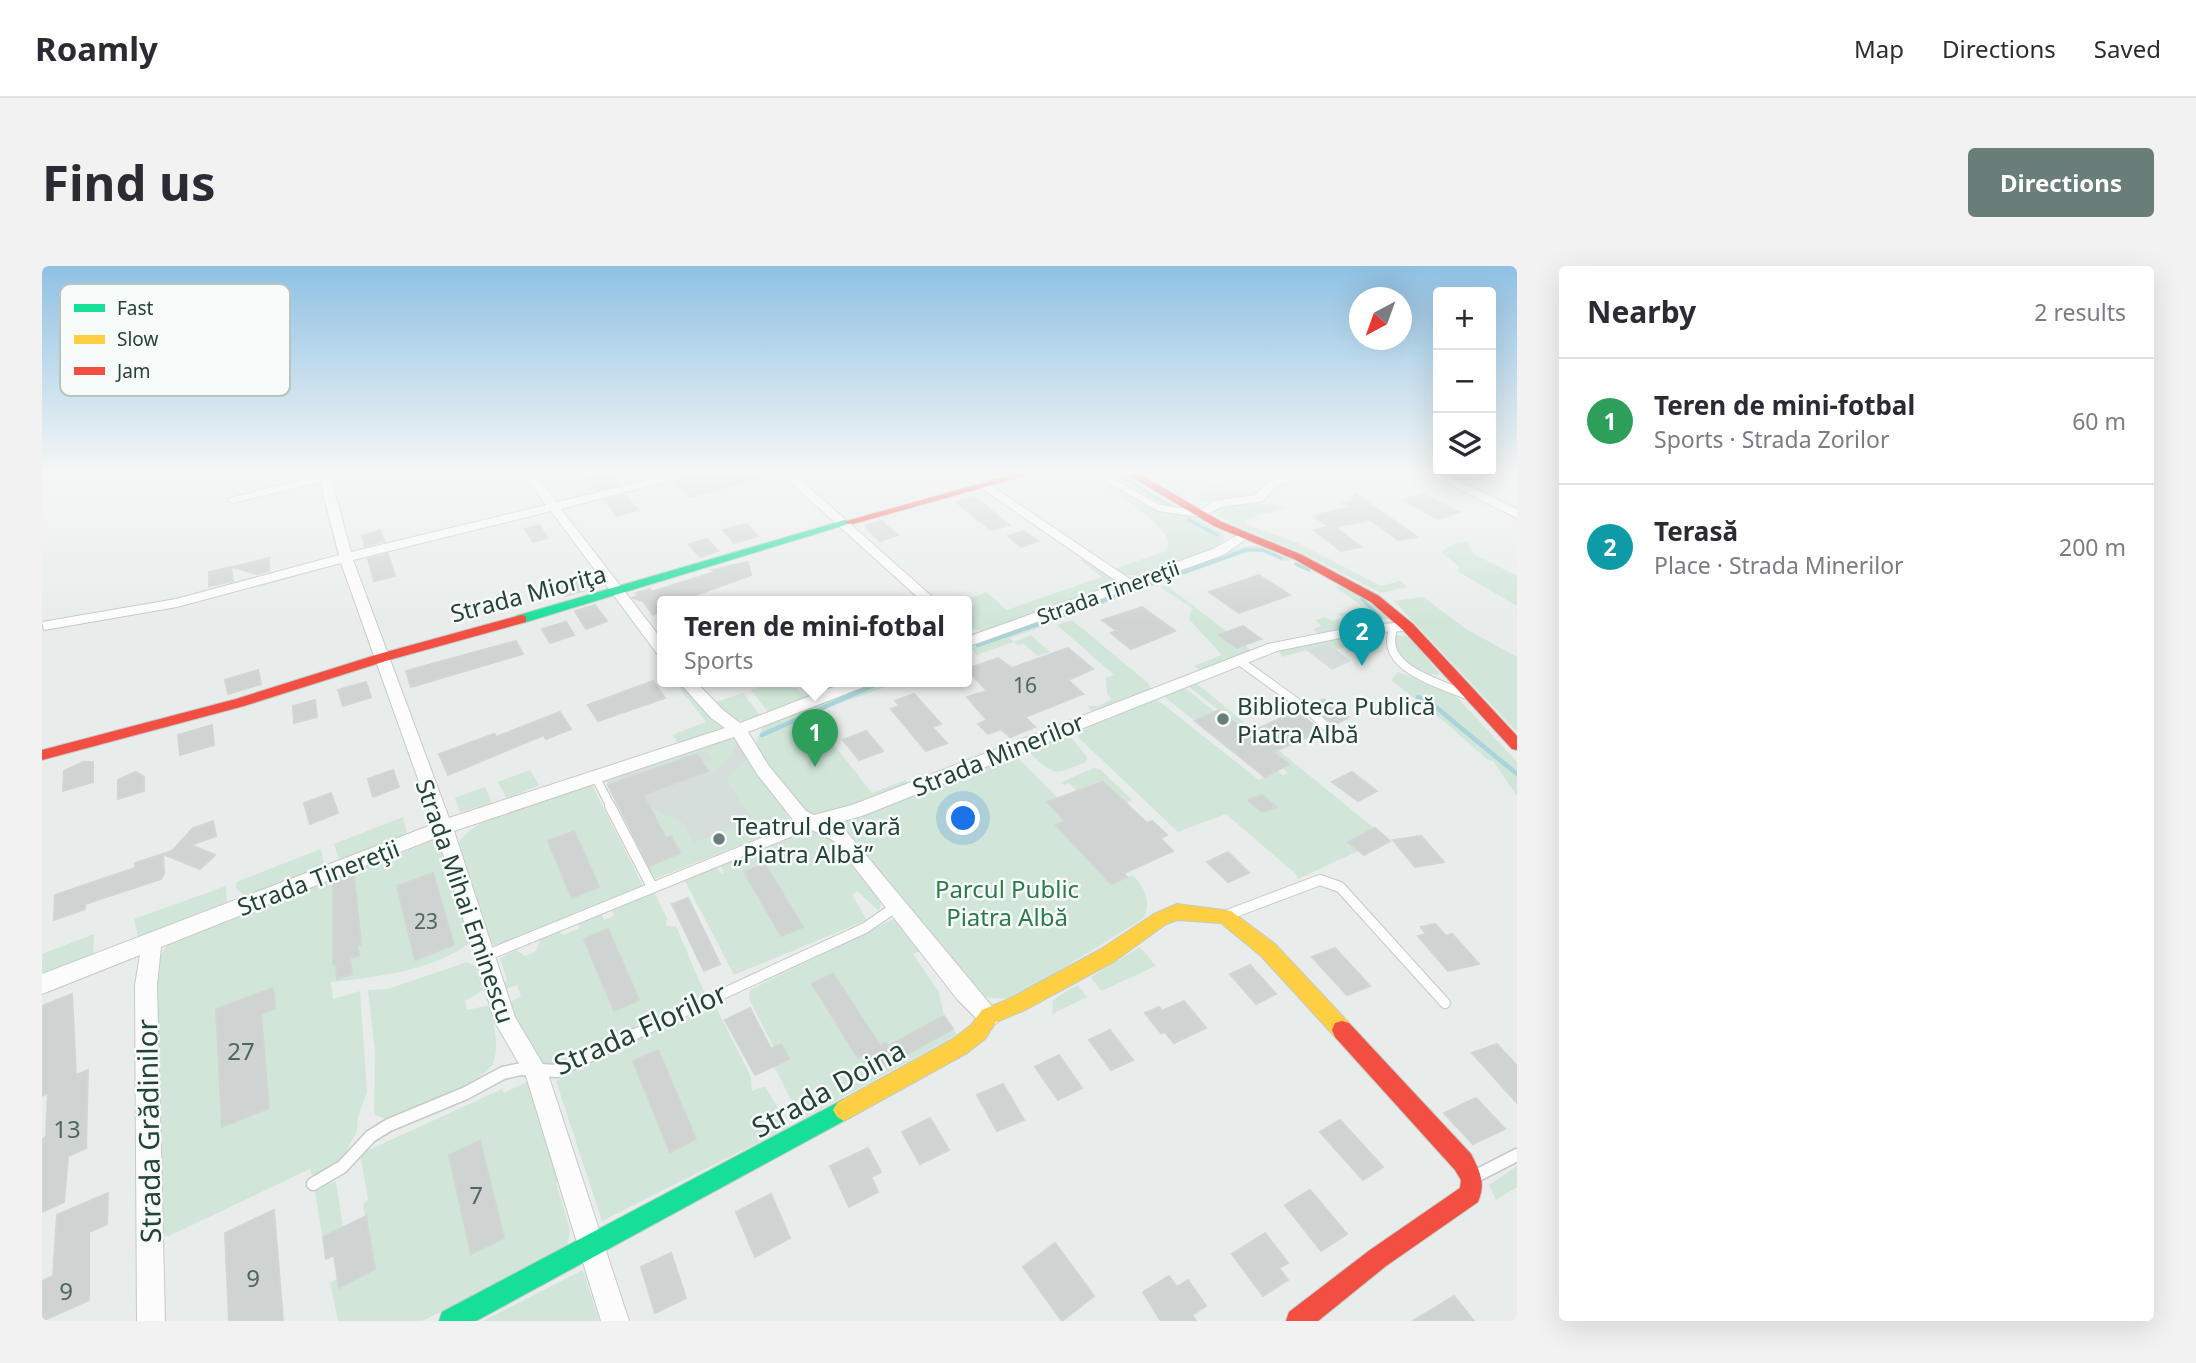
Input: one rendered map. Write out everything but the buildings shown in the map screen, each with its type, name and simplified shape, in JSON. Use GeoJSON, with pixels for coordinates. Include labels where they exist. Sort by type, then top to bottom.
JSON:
{"type":"FeatureCollection","features":[{"type":"Feature","properties":{"kind":"street","name":"Strada Mihai Eminescu"},"geometry":{"type":"LineString","coordinates":[[340,523],[346,559],[384,657],[444,828],[506,1023],[536,1071],[615,1321]]}},
{"type":"Feature","properties":{"kind":"street"},"geometry":{"type":"LineString","coordinates":[[44,626],[177,603],[490,523]]}},
{"type":"Feature","properties":{"kind":"street"},"geometry":{"type":"LineString","coordinates":[[564,523],[657,644]]}},
{"type":"Feature","properties":{"kind":"street"},"geometry":{"type":"LineString","coordinates":[[1040,523],[1131,585]]}},
{"type":"Feature","properties":{"kind":"street"},"geometry":{"type":"LineString","coordinates":[[1219,523],[1345,581],[1389,609],[1401,627],[1517,745]]}},
{"type":"Feature","properties":{"kind":"street"},"geometry":{"type":"LineString","coordinates":[[844,524],[924,596]]}},
{"type":"Feature","properties":{"kind":"street","name":"Strada Mioriţa"},"geometry":{"type":"LineString","coordinates":[[42,755],[239,703],[384,657],[844,524]]}},
{"type":"Feature","properties":{"kind":"street","name":"Strada Tinereţii"},"geometry":{"type":"LineString","coordinates":[[972,637],[1131,585],[1218,552],[1245,536]]}},
{"type":"Feature","properties":{"kind":"street","name":"Strada Minerilor"},"geometry":{"type":"LineString","coordinates":[[811,823],[856,811],[1273,648],[1369,628],[1401,627]]}},
{"type":"Feature","properties":{"kind":"street"},"geometry":{"type":"LineString","coordinates":[[692,687],[738,730],[771,781],[800,816],[840,836],[965,992],[989,1016]]}},
{"type":"Feature","properties":{"kind":"street","name":"Strada Tinereţii"},"geometry":{"type":"LineString","coordinates":[[42,984],[444,828],[738,730],[849,687]]}},
{"type":"Feature","properties":{"kind":"street","name":"Strada Doina"},"geometry":{"type":"LineString","coordinates":[[451,1321],[593,1247],[960,1046],[978,1032],[989,1016],[1016,1006],[1108,955],[1160,919],[1177,912],[1225,916]]}},
{"type":"Feature","properties":{"kind":"street"},"geometry":{"type":"LineString","coordinates":[[1225,916],[1268,950],[1356,1043],[1463,1162],[1472,1179],[1470,1194],[1459,1205],[1378,1258],[1298,1321]]}},
{"type":"Feature","properties":{"kind":"street","name":"Strada Grădinilor"},"geometry":{"type":"LineString","coordinates":[[151,1321],[146,985],[152,941]]}},
{"type":"Feature","properties":{"kind":"lane"},"geometry":{"type":"LineString","coordinates":[[1401,627],[1387,638],[1387,646],[1402,664],[1472,697]]}},
{"type":"Feature","properties":{"kind":"lane"},"geometry":{"type":"LineString","coordinates":[[1238,660],[1313,714],[1339,740]]}},
{"type":"Feature","properties":{"kind":"lane"},"geometry":{"type":"LineString","coordinates":[[595,776],[652,887]]}},
{"type":"Feature","properties":{"kind":"lane","name":"Strada Minerilor"},"geometry":{"type":"LineString","coordinates":[[485,956],[811,823]]}},
{"type":"Feature","properties":{"kind":"lane","name":"Strada Doina"},"geometry":{"type":"LineString","coordinates":[[1225,916],[1320,880],[1330,881],[1347,894],[1445,1003]]}},
{"type":"Feature","properties":{"kind":"lane","name":"Strada Florilor"},"geometry":{"type":"LineString","coordinates":[[313,1184],[342,1167],[371,1136],[389,1125],[466,1093],[503,1073],[521,1069],[557,1071],[794,958],[865,928],[898,906]]}},
{"type":"Feature","properties":{"kind":"lane"},"geometry":{"type":"LineString","coordinates":[[1472,1179],[1517,1154]]}},
{"type":"Feature","properties":{"kind":"shaded area"},"geometry":{"type":"Polygon","coordinates":[[[1328,644],[1351,661],[1332,670],[1305,649],[1328,644]]]}},
{"type":"Feature","properties":{"kind":"shaded area"},"geometry":{"type":"Polygon","coordinates":[[[734,735],[793,824],[654,879],[606,781],[734,735]]]}},
{"type":"Feature","properties":{"kind":"green space"},"geometry":{"type":"Polygon","coordinates":[[[1154,523],[1203,523],[1223,534],[1225,538],[1197,556],[1155,571],[1128,575],[1114,569],[1166,551],[1169,541],[1154,523]]]}},
{"type":"Feature","properties":{"kind":"green space"},"geometry":{"type":"Polygon","coordinates":[[[1232,523],[1247,523],[1298,543],[1381,586],[1400,581],[1407,587],[1381,593],[1313,558],[1232,523]]]}},
{"type":"Feature","properties":{"kind":"green space"},"geometry":{"type":"Polygon","coordinates":[[[1468,542],[1473,554],[1517,576],[1517,606],[1457,571],[1460,567],[1441,552],[1455,543],[1468,542]]]}},
{"type":"Feature","properties":{"kind":"green space"},"geometry":{"type":"Polygon","coordinates":[[[1245,546],[1258,546],[1292,560],[1283,561],[1261,551],[1245,553],[1055,621],[1059,614],[1245,546]]]}},
{"type":"Feature","properties":{"kind":"green space"},"geometry":{"type":"Polygon","coordinates":[[[1083,559],[1115,580],[1115,584],[986,632],[972,629],[972,597],[986,592],[1007,610],[1102,577],[1080,560],[1083,559]]]}},
{"type":"Feature","properties":{"kind":"green space"},"geometry":{"type":"Polygon","coordinates":[[[1166,585],[1252,651],[1200,670],[1194,666],[1222,655],[1189,619],[1192,608],[1160,587],[1166,585]]]}},
{"type":"Feature","properties":{"kind":"green space"},"geometry":{"type":"Polygon","coordinates":[[[1341,585],[1391,618],[1320,634],[1313,629],[1322,626],[1315,620],[1325,617],[1332,621],[1342,618],[1338,614],[1365,608],[1335,587],[1341,585]]]}},
{"type":"Feature","properties":{"kind":"green space"},"geometry":{"type":"Polygon","coordinates":[[[1423,597],[1466,629],[1517,657],[1517,732],[1394,601],[1423,597]]]}},
{"type":"Feature","properties":{"kind":"green space"},"geometry":{"type":"Polygon","coordinates":[[[1072,620],[1149,684],[1151,689],[1091,711],[1087,706],[1099,706],[1112,699],[1107,694],[1106,678],[1114,675],[1057,625],[1072,620]]]}},
{"type":"Feature","properties":{"kind":"green space"},"geometry":{"type":"Polygon","coordinates":[[[1041,621],[1047,625],[1010,638],[1014,642],[976,655],[972,648],[1041,621]]]}},
{"type":"Feature","properties":{"kind":"green space"},"geometry":{"type":"Polygon","coordinates":[[[1365,634],[1364,641],[1336,650],[1328,644],[1282,657],[1279,650],[1365,634]]]}},
{"type":"Feature","properties":{"kind":"green space"},"geometry":{"type":"Polygon","coordinates":[[[1031,635],[1050,652],[1038,656],[1024,644],[1018,645],[1014,642],[1031,635]]]}},
{"type":"Feature","properties":{"kind":"green space"},"geometry":{"type":"Polygon","coordinates":[[[1397,635],[1409,637],[1440,674],[1425,673],[1410,664],[1395,645],[1393,638],[1397,635]]]}},
{"type":"Feature","properties":{"kind":"green space"},"geometry":{"type":"Polygon","coordinates":[[[1398,672],[1454,694],[1517,762],[1517,796],[1493,761],[1488,760],[1391,680],[1398,672]]]}},
{"type":"Feature","properties":{"kind":"green space"},"geometry":{"type":"Polygon","coordinates":[[[1196,683],[1390,841],[1364,855],[1358,851],[1298,879],[1296,874],[1226,814],[1178,832],[1080,739],[1076,732],[1155,698],[1259,780],[1278,771],[1283,775],[1288,773],[1282,768],[1288,764],[1188,686],[1196,683]]]}},
{"type":"Feature","properties":{"kind":"green space"},"geometry":{"type":"Polygon","coordinates":[[[679,687],[687,687],[727,729],[680,745],[672,735],[706,722],[679,687]]]}},
{"type":"Feature","properties":{"kind":"green space"},"geometry":{"type":"Polygon","coordinates":[[[759,687],[795,687],[804,697],[768,712],[751,690],[759,687]]]}},
{"type":"Feature","properties":{"kind":"green space"},"geometry":{"type":"Polygon","coordinates":[[[859,687],[885,687],[810,714],[872,793],[906,780],[909,785],[816,819],[806,815],[755,746],[762,728],[859,687]]]}},
{"type":"Feature","properties":{"kind":"green space"},"geometry":{"type":"Polygon","coordinates":[[[1184,687],[1215,712],[1195,721],[1162,695],[1184,687]]]}},
{"type":"Feature","properties":{"kind":"green space"},"geometry":{"type":"Polygon","coordinates":[[[743,693],[759,714],[753,719],[735,719],[713,703],[743,693]]]}},
{"type":"Feature","properties":{"kind":"green space"},"geometry":{"type":"Polygon","coordinates":[[[1068,734],[1087,757],[1086,762],[1056,771],[1046,767],[1031,754],[1032,746],[1068,734]]]}},
{"type":"Feature","properties":{"kind":"green space"},"geometry":{"type":"Polygon","coordinates":[[[734,735],[738,742],[732,752],[709,774],[703,763],[713,760],[707,750],[645,772],[648,766],[734,735]]]}},
{"type":"Feature","properties":{"kind":"green space","name":"Parcul Public Piatra Albă"},"geometry":{"type":"Polygon","coordinates":[[[1012,752],[1057,797],[1047,802],[1065,821],[1056,825],[1111,884],[1133,875],[1144,890],[1147,900],[1144,918],[1013,999],[990,998],[975,993],[842,823],[1012,752]]]}},
{"type":"Feature","properties":{"kind":"green space"},"geometry":{"type":"Polygon","coordinates":[[[749,758],[793,824],[654,879],[648,866],[680,853],[674,842],[667,845],[653,813],[624,780],[608,785],[606,781],[618,776],[625,779],[649,807],[682,822],[693,843],[753,820],[726,779],[749,758]]]}},
{"type":"Feature","properties":{"kind":"green space"},"geometry":{"type":"Polygon","coordinates":[[[1094,768],[1101,770],[1132,800],[1125,804],[1103,782],[1078,792],[1069,783],[1064,785],[1061,782],[1094,768]]]}},
{"type":"Feature","properties":{"kind":"green space"},"geometry":{"type":"Polygon","coordinates":[[[530,770],[539,785],[507,799],[498,782],[530,770]]]}},
{"type":"Feature","properties":{"kind":"green space"},"geometry":{"type":"Polygon","coordinates":[[[592,785],[643,886],[498,945],[492,944],[458,846],[465,835],[496,816],[592,785]]]}},
{"type":"Feature","properties":{"kind":"green space"},"geometry":{"type":"Polygon","coordinates":[[[485,787],[492,803],[460,812],[455,798],[485,787]]]}},
{"type":"Feature","properties":{"kind":"green space"},"geometry":{"type":"Polygon","coordinates":[[[403,817],[408,837],[340,863],[334,844],[403,817]]]}},
{"type":"Feature","properties":{"kind":"green space"},"geometry":{"type":"Polygon","coordinates":[[[810,827],[826,832],[849,853],[841,857],[845,862],[854,859],[883,896],[879,911],[857,891],[852,895],[867,920],[734,975],[684,879],[716,866],[722,874],[724,872],[719,864],[810,827]]]}},
{"type":"Feature","properties":{"kind":"green space"},"geometry":{"type":"Polygon","coordinates":[[[433,840],[439,843],[442,850],[470,943],[422,966],[384,975],[331,982],[333,999],[360,991],[367,1092],[358,1117],[357,1131],[343,1158],[325,1174],[313,1179],[310,1169],[169,1236],[163,1236],[156,962],[166,947],[176,939],[365,863],[381,862],[433,840]]]}},
{"type":"Feature","properties":{"kind":"green space"},"geometry":{"type":"Polygon","coordinates":[[[321,849],[325,870],[248,898],[236,889],[236,882],[321,849]]]}},
{"type":"Feature","properties":{"kind":"green space"},"geometry":{"type":"Polygon","coordinates":[[[226,886],[227,904],[139,942],[134,919],[226,886]]]}},
{"type":"Feature","properties":{"kind":"green space"},"geometry":{"type":"Polygon","coordinates":[[[654,892],[667,918],[666,926],[676,926],[704,992],[702,999],[628,1033],[620,1030],[614,1039],[565,1062],[543,1066],[517,1024],[510,1002],[521,996],[517,985],[506,989],[503,982],[507,980],[500,958],[516,950],[525,956],[536,951],[541,938],[558,931],[563,935],[578,929],[579,923],[601,914],[604,920],[614,916],[612,910],[654,892]]]}},
{"type":"Feature","properties":{"kind":"green space"},"geometry":{"type":"Polygon","coordinates":[[[898,917],[926,949],[913,954],[939,992],[944,1016],[957,1035],[801,1120],[774,1066],[789,1058],[781,1044],[774,1048],[749,999],[750,990],[898,917]]]}},
{"type":"Feature","properties":{"kind":"green space"},"geometry":{"type":"Polygon","coordinates":[[[94,934],[93,959],[42,979],[42,954],[94,934]]]}},
{"type":"Feature","properties":{"kind":"green space"},"geometry":{"type":"Polygon","coordinates":[[[1140,947],[1156,966],[1101,991],[1091,977],[1140,947]]]}},
{"type":"Feature","properties":{"kind":"green space"},"geometry":{"type":"Polygon","coordinates":[[[467,962],[477,967],[483,990],[465,1001],[467,1010],[490,1005],[496,1042],[493,1064],[462,1088],[412,1112],[390,1119],[374,1115],[375,1053],[368,990],[388,989],[467,962]]]}},
{"type":"Feature","properties":{"kind":"green space"},"geometry":{"type":"Polygon","coordinates":[[[1077,985],[1087,997],[1052,1014],[1053,1000],[1077,985]]]}},
{"type":"Feature","properties":{"kind":"green space"},"geometry":{"type":"Polygon","coordinates":[[[715,1005],[751,1077],[752,1091],[765,1086],[789,1127],[602,1221],[556,1081],[616,1048],[615,1056],[623,1052],[627,1043],[659,1027],[663,1029],[715,1005]]]}},
{"type":"Feature","properties":{"kind":"green space"},"geometry":{"type":"Polygon","coordinates":[[[529,1081],[559,1180],[556,1182],[570,1230],[567,1250],[422,1321],[338,1321],[330,1283],[337,1279],[334,1256],[326,1259],[315,1191],[336,1181],[343,1227],[365,1216],[363,1205],[368,1199],[360,1154],[502,1089],[504,1093],[529,1081]]]}},
{"type":"Feature","properties":{"kind":"green space"},"geometry":{"type":"Polygon","coordinates":[[[1517,1166],[1517,1187],[1496,1200],[1489,1185],[1517,1166]]]}},
{"type":"Feature","properties":{"kind":"green space"},"geometry":{"type":"Polygon","coordinates":[[[583,1270],[599,1321],[483,1321],[583,1270]]]}},
{"type":"Feature","properties":{"kind":"waterway"},"geometry":{"type":"LineString","coordinates":[[1195,523],[1217,535]]}},
{"type":"Feature","properties":{"kind":"waterway"},"geometry":{"type":"LineString","coordinates":[[1057,617],[1246,550],[1263,550],[1281,558]]}},
{"type":"Feature","properties":{"kind":"waterway"},"geometry":{"type":"LineString","coordinates":[[1296,564],[1309,570]]}},
{"type":"Feature","properties":{"kind":"waterway"},"geometry":{"type":"LineString","coordinates":[[1362,599],[1380,617]]}},
{"type":"Feature","properties":{"kind":"waterway"},"geometry":{"type":"LineString","coordinates":[[978,645],[1041,623]]}},
{"type":"Feature","properties":{"kind":"waterway"},"geometry":{"type":"LineString","coordinates":[[762,735],[870,687]]}},
{"type":"Feature","properties":{"kind":"waterway"},"geometry":{"type":"LineString","coordinates":[[1418,697],[1432,704],[1517,774]]}},
{"type":"Feature","properties":{"kind":"traffic: fast"},"geometry":{"type":"LineString","coordinates":[[521,619],[845,523]]}},
{"type":"Feature","properties":{"kind":"traffic: fast"},"geometry":{"type":"LineString","coordinates":[[451,1321],[844,1110]]}},
{"type":"Feature","properties":{"kind":"traffic: slow"},"geometry":{"type":"LineString","coordinates":[[844,1110],[960,1046],[978,1032],[989,1016],[1016,1005],[1108,955],[1160,919],[1177,912],[1225,916],[1268,950],[1342,1030]]}},
{"type":"Feature","properties":{"kind":"traffic: jam"},"geometry":{"type":"LineString","coordinates":[[1217,523],[1298,557],[1375,599],[1408,627],[1517,745]]}},
{"type":"Feature","properties":{"kind":"traffic: jam"},"geometry":{"type":"LineString","coordinates":[[42,755],[239,703],[384,657],[521,619]]}},
{"type":"Feature","properties":{"kind":"traffic: jam"},"geometry":{"type":"LineString","coordinates":[[1298,1321],[1378,1258],[1470,1194],[1472,1179],[1463,1162],[1342,1030]]}},
{"type":"Feature","properties":{"kind":"place","name":"Terasă"},"geometry":{"type":"Point","coordinates":[1362,666]}},
{"type":"Feature","properties":{"kind":"place","name":"Biblioteca Publică Piatra Albă"},"geometry":{"type":"Point","coordinates":[1223,719]}},
{"type":"Feature","properties":{"kind":"place","name":"Teren de mini-fotbal"},"geometry":{"type":"Point","coordinates":[815,767]}},
{"type":"Feature","properties":{"kind":"place","name":"Teatrul de vară „Piatra Albă”"},"geometry":{"type":"Point","coordinates":[719,839]}}]}
